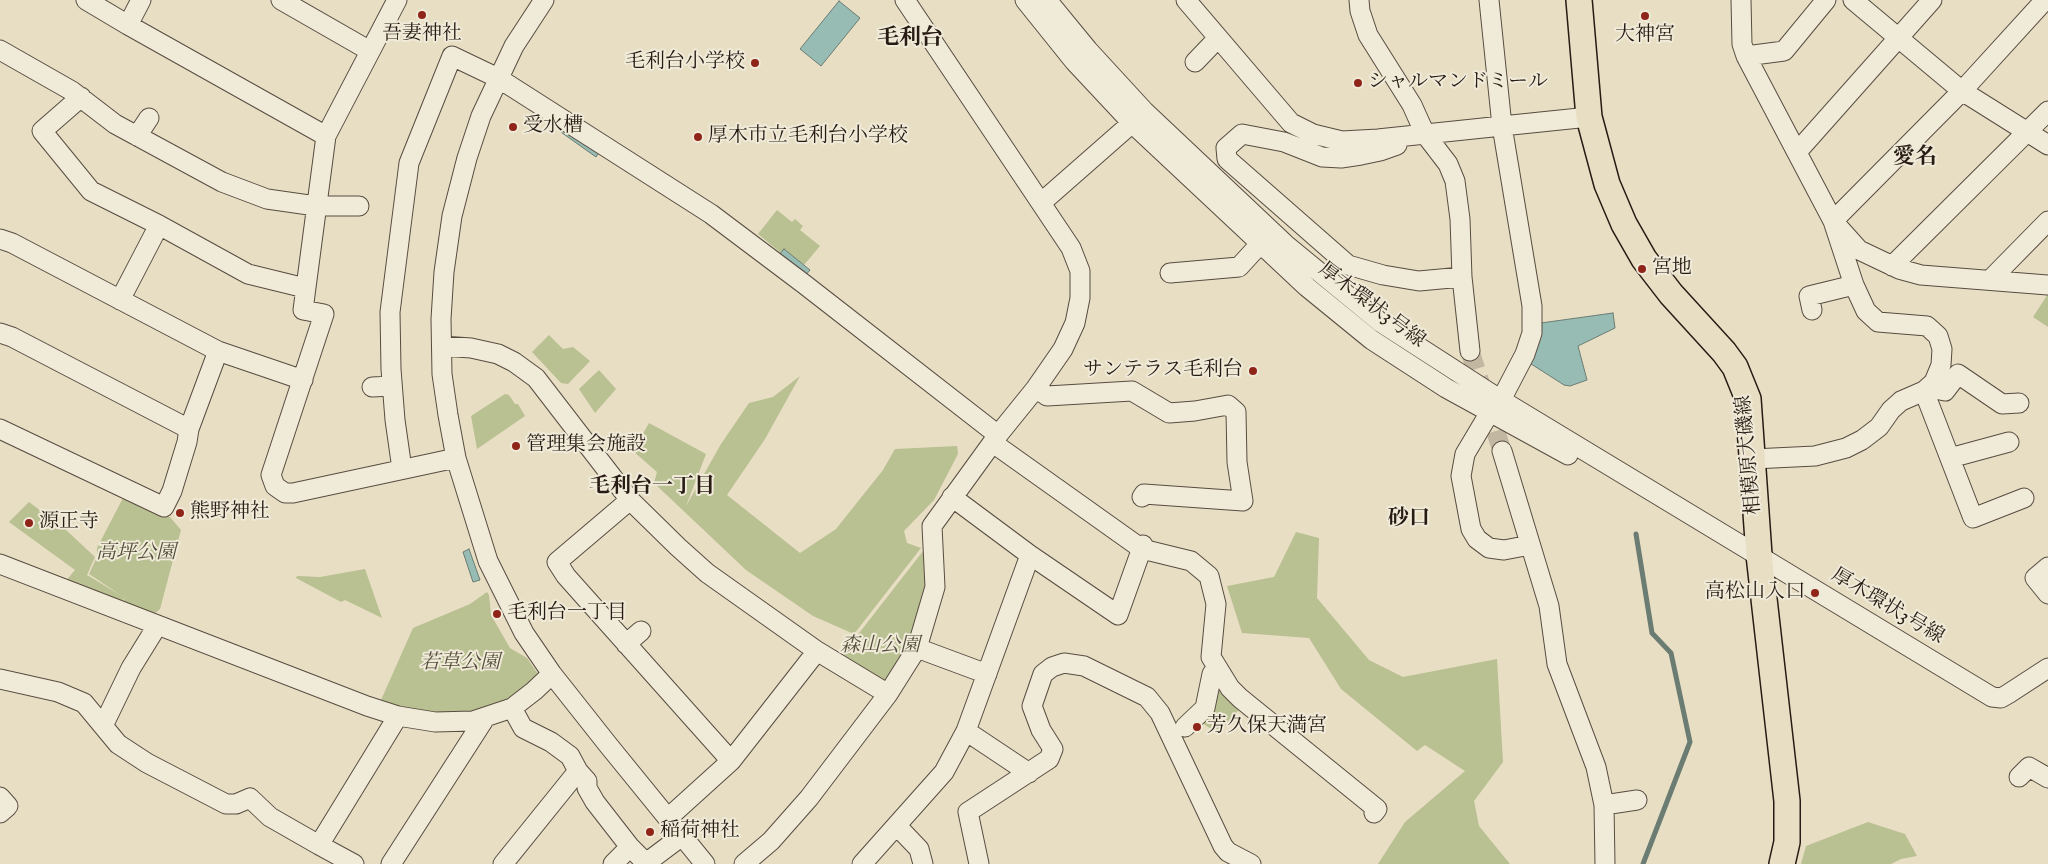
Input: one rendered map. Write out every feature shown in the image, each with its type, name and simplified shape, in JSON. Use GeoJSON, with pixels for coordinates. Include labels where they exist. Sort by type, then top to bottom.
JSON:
{"type":"FeatureCollection","features":[{"type":"Feature","properties":{"kind":"main road","name":"相模原大磯線"},"geometry":{"type":"LineString","coordinates":[[1579,0],[1589,117],[1607,184],[1624,224],[1644,259],[1671,294],[1724,352],[1735,367],[1748,399],[1759,555],[1787,793],[1787,842],[1782,864]]}},
{"type":"Feature","properties":{"kind":"street"},"geometry":{"type":"LineString","coordinates":[[86,0],[326,136]]}},
{"type":"Feature","properties":{"kind":"street"},"geometry":{"type":"LineString","coordinates":[[128,24],[141,0]]}},
{"type":"Feature","properties":{"kind":"street"},"geometry":{"type":"LineString","coordinates":[[281,0],[370,51]]}},
{"type":"Feature","properties":{"kind":"street"},"geometry":{"type":"LineString","coordinates":[[397,0],[326,136],[303,310],[324,314],[271,475],[275,486],[285,493],[293,493],[456,458]]}},
{"type":"Feature","properties":{"kind":"street"},"geometry":{"type":"LineString","coordinates":[[544,0],[514,46],[498,78],[467,158],[452,216],[444,272],[442,374],[456,458],[488,561],[524,633],[552,674],[705,864]]}},
{"type":"Feature","properties":{"kind":"street"},"geometry":{"type":"LineString","coordinates":[[744,864],[771,841],[808,798],[888,694],[917,648],[935,587],[932,526],[1036,388],[1066,343],[1075,323],[1080,298],[1080,271],[1070,248],[1042,202],[905,0]]}},
{"type":"Feature","properties":{"kind":"street","name":"厚木環状3号線"},"geometry":{"type":"LineString","coordinates":[[1025,0],[1074,61],[1132,123],[1307,287],[1372,340],[1446,388],[1495,406]]}},
{"type":"Feature","properties":{"kind":"street","name":"厚木環状3号線"},"geometry":{"type":"LineString","coordinates":[[1047,0],[1088,50],[1145,112],[1285,244],[1380,322],[1495,406],[1683,524],[1759,555],[1992,697],[2001,698],[2048,668]]}},
{"type":"Feature","properties":{"kind":"street"},"geometry":{"type":"LineString","coordinates":[[1186,0],[1291,123],[1313,134],[1342,141],[1589,117]]}},
{"type":"Feature","properties":{"kind":"street"},"geometry":{"type":"LineString","coordinates":[[1359,0],[1360,12],[1368,34],[1412,105],[1416,135],[1448,164],[1455,181],[1460,219],[1462,277],[1470,351]]}},
{"type":"Feature","properties":{"kind":"street"},"geometry":{"type":"LineString","coordinates":[[1489,0],[1502,126],[1532,306],[1532,333],[1525,354],[1465,454],[1461,476],[1471,529],[1477,539],[1489,548],[1504,550],[1530,545]]}},
{"type":"Feature","properties":{"kind":"street"},"geometry":{"type":"LineString","coordinates":[[1741,0],[1742,44],[1746,56],[1834,221],[1861,304],[1878,322],[1927,326],[1938,336],[1942,349],[1941,365],[1927,389],[1950,458],[1973,518],[2024,498]]}},
{"type":"Feature","properties":{"kind":"street"},"geometry":{"type":"LineString","coordinates":[[1746,56],[1784,51],[1826,0]]}},
{"type":"Feature","properties":{"kind":"street"},"geometry":{"type":"LineString","coordinates":[[1853,0],[1962,91],[2048,145]]}},
{"type":"Feature","properties":{"kind":"street"},"geometry":{"type":"LineString","coordinates":[[1797,152],[1932,0]]}},
{"type":"Feature","properties":{"kind":"street"},"geometry":{"type":"LineString","coordinates":[[1834,221],[1962,91],[2045,0]]}},
{"type":"Feature","properties":{"kind":"street"},"geometry":{"type":"LineString","coordinates":[[1195,62],[1218,38]]}},
{"type":"Feature","properties":{"kind":"street"},"geometry":{"type":"LineString","coordinates":[[0,50],[80,97],[115,124],[222,182],[267,199],[316,206],[359,206]]}},
{"type":"Feature","properties":{"kind":"street"},"geometry":{"type":"LineString","coordinates":[[402,469],[392,386],[390,312],[408,164],[452,56],[498,78],[711,214],[804,284],[996,439],[1143,547],[1191,561],[1209,576],[1216,604],[1211,657],[1230,688],[1291,748],[1377,808],[1374,813]]}},
{"type":"Feature","properties":{"kind":"street"},"geometry":{"type":"LineString","coordinates":[[80,97],[42,131],[91,191],[159,225],[248,274],[306,288]]}},
{"type":"Feature","properties":{"kind":"street"},"geometry":{"type":"LineString","coordinates":[[1892,266],[2048,111]]}},
{"type":"Feature","properties":{"kind":"street"},"geometry":{"type":"LineString","coordinates":[[138,136],[149,118]]}},
{"type":"Feature","properties":{"kind":"street"},"geometry":{"type":"LineString","coordinates":[[1042,202],[1132,123]]}},
{"type":"Feature","properties":{"kind":"street"},"geometry":{"type":"LineString","coordinates":[[1416,135],[1380,151],[1341,158],[1322,157],[1284,142],[1242,134],[1226,148],[1227,159],[1348,265],[1383,275],[1419,281],[1462,277]]}},
{"type":"Feature","properties":{"kind":"street"},"geometry":{"type":"LineString","coordinates":[[1834,221],[1859,250],[1892,266],[1921,275],[2048,285]]}},
{"type":"Feature","properties":{"kind":"street"},"geometry":{"type":"LineString","coordinates":[[1990,280],[2048,221]]}},
{"type":"Feature","properties":{"kind":"street"},"geometry":{"type":"LineString","coordinates":[[120,300],[159,225]]}},
{"type":"Feature","properties":{"kind":"street"},"geometry":{"type":"LineString","coordinates":[[0,239],[12,242],[218,351],[303,380]]}},
{"type":"Feature","properties":{"kind":"street"},"geometry":{"type":"LineString","coordinates":[[1170,273],[1239,267],[1260,244]]}},
{"type":"Feature","properties":{"kind":"street"},"geometry":{"type":"LineString","coordinates":[[1809,296],[1854,285]]}},
{"type":"Feature","properties":{"kind":"street"},"geometry":{"type":"LineString","coordinates":[[0,333],[21,341],[189,429]]}},
{"type":"Feature","properties":{"kind":"street"},"geometry":{"type":"LineString","coordinates":[[442,346],[471,348],[498,354],[514,362],[536,378],[630,500],[678,548],[707,573],[817,651],[888,694]]}},
{"type":"Feature","properties":{"kind":"street"},"geometry":{"type":"LineString","coordinates":[[0,429],[164,507],[172,491],[187,442],[189,429],[218,351]]}},
{"type":"Feature","properties":{"kind":"street"},"geometry":{"type":"LineString","coordinates":[[1753,459],[1815,456],[1846,448],[1862,440],[1879,427],[1890,410],[1901,401],[1927,389],[1945,391],[1962,367],[2002,404],[2019,403]]}},
{"type":"Feature","properties":{"kind":"street"},"geometry":{"type":"LineString","coordinates":[[372,387],[392,386]]}},
{"type":"Feature","properties":{"kind":"street"},"geometry":{"type":"LineString","coordinates":[[1036,388],[1047,396],[1132,391],[1169,413],[1195,411],[1228,405],[1236,412],[1237,462],[1244,501],[1144,494],[1142,497]]}},
{"type":"Feature","properties":{"kind":"street"},"geometry":{"type":"LineString","coordinates":[[1950,458],[2009,442]]}},
{"type":"Feature","properties":{"kind":"street"},"geometry":{"type":"LineString","coordinates":[[1502,451],[1549,606],[1557,664],[1596,768],[1604,805],[1605,864]]}},
{"type":"Feature","properties":{"kind":"street"},"geometry":{"type":"LineString","coordinates":[[952,497],[1030,555],[1118,615],[1143,547]]}},
{"type":"Feature","properties":{"kind":"street"},"geometry":{"type":"LineString","coordinates":[[630,500],[557,562],[566,576],[731,761]]}},
{"type":"Feature","properties":{"kind":"street"},"geometry":{"type":"LineString","coordinates":[[862,864],[944,772],[966,731],[1030,555]]}},
{"type":"Feature","properties":{"kind":"street"},"geometry":{"type":"LineString","coordinates":[[0,564],[157,626],[398,716],[452,723],[485,718],[512,708],[552,674]]}},
{"type":"Feature","properties":{"kind":"street"},"geometry":{"type":"LineString","coordinates":[[2048,567],[2035,578],[2048,594]]}},
{"type":"Feature","properties":{"kind":"street"},"geometry":{"type":"LineString","coordinates":[[104,726],[131,668],[157,626]]}},
{"type":"Feature","properties":{"kind":"street"},"geometry":{"type":"LineString","coordinates":[[626,644],[641,631]]}},
{"type":"Feature","properties":{"kind":"street"},"geometry":{"type":"LineString","coordinates":[[917,648],[987,674]]}},
{"type":"Feature","properties":{"kind":"street"},"geometry":{"type":"LineString","coordinates":[[668,818],[731,761],[817,651]]}},
{"type":"Feature","properties":{"kind":"street"},"geometry":{"type":"LineString","coordinates":[[978,864],[968,812],[1050,759],[1053,749],[1039,724],[1032,706],[1043,674],[1052,667],[1064,663],[1084,666],[1147,697],[1160,714],[1223,846],[1228,852],[1251,864]]}},
{"type":"Feature","properties":{"kind":"street"},"geometry":{"type":"LineString","coordinates":[[1185,727],[1205,708],[1210,679],[1217,667]]}},
{"type":"Feature","properties":{"kind":"street"},"geometry":{"type":"LineString","coordinates":[[0,678],[58,692],[84,702],[118,744],[147,764],[226,804],[236,804],[250,798],[270,817],[354,864]]}},
{"type":"Feature","properties":{"kind":"street"},"geometry":{"type":"LineString","coordinates":[[512,708],[523,728],[551,742],[570,756],[578,771],[587,781],[587,788],[595,802],[630,847],[646,864],[682,836]]}},
{"type":"Feature","properties":{"kind":"street"},"geometry":{"type":"LineString","coordinates":[[319,845],[398,716]]}},
{"type":"Feature","properties":{"kind":"street"},"geometry":{"type":"LineString","coordinates":[[391,864],[485,718]]}},
{"type":"Feature","properties":{"kind":"street"},"geometry":{"type":"LineString","coordinates":[[966,731],[1029,773]]}},
{"type":"Feature","properties":{"kind":"street"},"geometry":{"type":"LineString","coordinates":[[2019,777],[2029,767],[2048,778]]}},
{"type":"Feature","properties":{"kind":"street"},"geometry":{"type":"LineString","coordinates":[[503,864],[578,771]]}},
{"type":"Feature","properties":{"kind":"street"},"geometry":{"type":"LineString","coordinates":[[0,797],[8,806],[0,813]]}},
{"type":"Feature","properties":{"kind":"street"},"geometry":{"type":"LineString","coordinates":[[1604,805],[1637,800]]}},
{"type":"Feature","properties":{"kind":"street"},"geometry":{"type":"LineString","coordinates":[[897,826],[920,849],[923,864]]}},
{"type":"Feature","properties":{"kind":"street"},"geometry":{"type":"LineString","coordinates":[[613,864],[630,847]]}},
{"type":"Feature","properties":{"kind":"green space"},"geometry":{"type":"Polygon","coordinates":[[[777,210],[792,222],[795,219],[803,226],[800,230],[820,246],[804,265],[784,249],[781,253],[758,234],[777,210]]]}},
{"type":"Feature","properties":{"kind":"green space"},"geometry":{"type":"Polygon","coordinates":[[[2048,294],[2048,327],[2033,317],[2048,294]]]}},
{"type":"Feature","properties":{"kind":"green space"},"geometry":{"type":"Polygon","coordinates":[[[549,335],[563,349],[573,347],[590,361],[568,384],[561,383],[532,352],[549,335]]]}},
{"type":"Feature","properties":{"kind":"green space"},"geometry":{"type":"Polygon","coordinates":[[[599,370],[616,389],[595,413],[579,389],[599,370]]]}},
{"type":"Feature","properties":{"kind":"green space"},"geometry":{"type":"Polygon","coordinates":[[[800,376],[765,439],[727,495],[800,553],[836,529],[883,470],[895,449],[957,446],[958,454],[934,500],[904,531],[907,543],[921,548],[854,634],[813,616],[746,570],[654,483],[657,472],[633,451],[649,423],[706,454],[686,506],[721,444],[749,403],[773,397],[800,376]]]}},
{"type":"Feature","properties":{"kind":"green space"},"geometry":{"type":"Polygon","coordinates":[[[505,394],[509,395],[515,404],[518,404],[525,416],[477,449],[471,416],[505,394]]]}},
{"type":"Feature","properties":{"kind":"green space","name":"高坪公園"},"geometry":{"type":"Polygon","coordinates":[[[124,496],[170,517],[181,530],[160,609],[153,615],[122,604],[125,597],[119,605],[65,582],[75,570],[9,522],[29,502],[65,529],[95,557],[87,575],[122,596],[89,574],[97,557],[97,548],[124,496]]]}},
{"type":"Feature","properties":{"kind":"green space"},"geometry":{"type":"Polygon","coordinates":[[[1296,532],[1319,538],[1317,598],[1369,660],[1403,677],[1497,659],[1503,762],[1474,801],[1479,826],[1510,864],[1378,864],[1405,822],[1465,771],[1425,745],[1417,751],[1341,689],[1309,638],[1242,633],[1227,586],[1274,577],[1296,532]]]}},
{"type":"Feature","properties":{"kind":"green space","name":"森山公園"},"geometry":{"type":"Polygon","coordinates":[[[927,546],[930,572],[915,632],[890,680],[882,682],[842,655],[927,546]]]}},
{"type":"Feature","properties":{"kind":"green space"},"geometry":{"type":"Polygon","coordinates":[[[365,569],[382,618],[345,600],[341,602],[296,578],[297,576],[320,577],[365,569]]]}},
{"type":"Feature","properties":{"kind":"green space","name":"若草公園"},"geometry":{"type":"Polygon","coordinates":[[[487,592],[491,615],[510,648],[527,658],[538,674],[537,681],[497,705],[472,714],[446,717],[407,711],[381,700],[413,628],[470,604],[487,592]]]}},
{"type":"Feature","properties":{"kind":"green space"},"geometry":{"type":"Polygon","coordinates":[[[1216,685],[1242,706],[1218,734],[1201,722],[1216,685]]]}},
{"type":"Feature","properties":{"kind":"green space"},"geometry":{"type":"Polygon","coordinates":[[[1868,822],[1905,834],[1917,856],[1901,859],[1891,864],[1801,864],[1806,846],[1868,822]]]}},
{"type":"Feature","properties":{"kind":"water"},"geometry":{"type":"Polygon","coordinates":[[[839,1],[860,18],[821,66],[800,49],[839,1]]]}},
{"type":"Feature","properties":{"kind":"water"},"geometry":{"type":"Polygon","coordinates":[[[562,124],[600,151],[596,157],[558,130],[562,124]]]}},
{"type":"Feature","properties":{"kind":"water"},"geometry":{"type":"Polygon","coordinates":[[[784,249],[810,270],[805,276],[779,255],[784,249]]]}},
{"type":"Feature","properties":{"kind":"water"},"geometry":{"type":"Polygon","coordinates":[[[1613,313],[1615,328],[1578,346],[1587,380],[1570,386],[1564,385],[1528,362],[1541,323],[1613,313]]]}},
{"type":"Feature","properties":{"kind":"water"},"geometry":{"type":"Polygon","coordinates":[[[469,549],[480,580],[473,582],[463,552],[469,549]]]}},
{"type":"Feature","properties":{"kind":"waterway"},"geometry":{"type":"LineString","coordinates":[[1636,534],[1652,633],[1671,653],[1690,742],[1643,864]]}},
{"type":"Feature","properties":{"kind":"tunnel"},"geometry":{"type":"LineString","coordinates":[[1470,351],[1502,451]]}},
{"type":"Feature","properties":{"kind":"place","name":"吾妻神社"},"geometry":{"type":"Point","coordinates":[422,15]}},
{"type":"Feature","properties":{"kind":"place","name":"大神宮"},"geometry":{"type":"Point","coordinates":[1645,16]}},
{"type":"Feature","properties":{"kind":"place","name":"毛利台小学校"},"geometry":{"type":"Point","coordinates":[755,63]}},
{"type":"Feature","properties":{"kind":"place","name":"シャルマンドミール"},"geometry":{"type":"Point","coordinates":[1358,83]}},
{"type":"Feature","properties":{"kind":"place","name":"受水槽"},"geometry":{"type":"Point","coordinates":[513,127]}},
{"type":"Feature","properties":{"kind":"place","name":"厚木市立毛利台小学校"},"geometry":{"type":"Point","coordinates":[698,137]}},
{"type":"Feature","properties":{"kind":"place","name":"宮地"},"geometry":{"type":"Point","coordinates":[1642,269]}},
{"type":"Feature","properties":{"kind":"place","name":"サンテラス毛利台"},"geometry":{"type":"Point","coordinates":[1253,371]}},
{"type":"Feature","properties":{"kind":"place","name":"管理集会施設"},"geometry":{"type":"Point","coordinates":[516,446]}},
{"type":"Feature","properties":{"kind":"place","name":"熊野神社"},"geometry":{"type":"Point","coordinates":[180,513]}},
{"type":"Feature","properties":{"kind":"place","name":"源正寺"},"geometry":{"type":"Point","coordinates":[29,523]}},
{"type":"Feature","properties":{"kind":"place","name":"高松山入口"},"geometry":{"type":"Point","coordinates":[1815,593]}},
{"type":"Feature","properties":{"kind":"place","name":"毛利台一丁目"},"geometry":{"type":"Point","coordinates":[497,614]}},
{"type":"Feature","properties":{"kind":"place","name":"芳久保天満宮"},"geometry":{"type":"Point","coordinates":[1197,727]}},
{"type":"Feature","properties":{"kind":"place","name":"稲荷神社"},"geometry":{"type":"Point","coordinates":[650,832]}},
{"type":"Feature","properties":{"kind":"district","name":"毛利台"},"geometry":{"type":"Point","coordinates":[910,39]}},
{"type":"Feature","properties":{"kind":"district","name":"愛名"},"geometry":{"type":"Point","coordinates":[1915,158]}},
{"type":"Feature","properties":{"kind":"district","name":"毛利台一丁目"},"geometry":{"type":"Point","coordinates":[652,488]}},
{"type":"Feature","properties":{"kind":"district","name":"砂口"},"geometry":{"type":"Point","coordinates":[1409,520]}}]}
